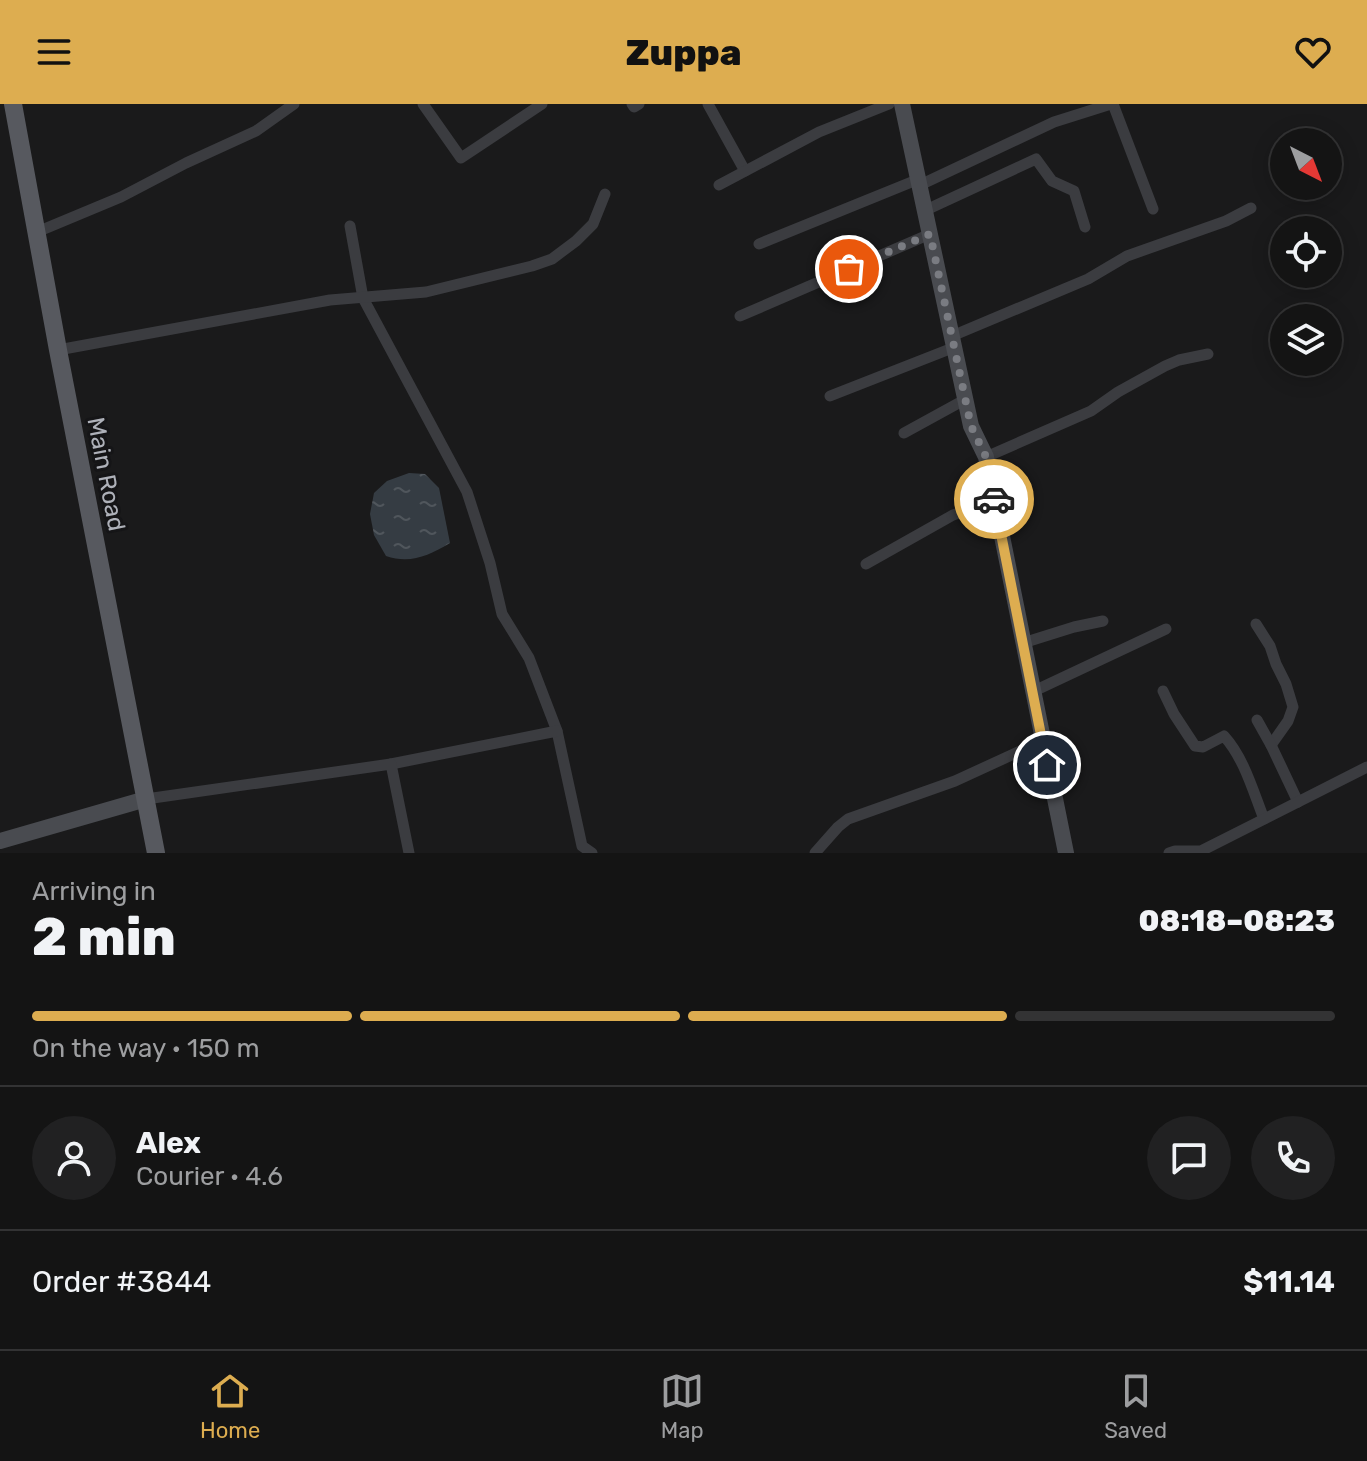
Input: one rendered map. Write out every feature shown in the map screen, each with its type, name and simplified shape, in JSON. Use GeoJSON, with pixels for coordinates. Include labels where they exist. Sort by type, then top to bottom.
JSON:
{"type":"FeatureCollection","features":[{"type":"Feature","properties":{"kind":"main road","name":"Main Road"},"geometry":{"type":"LineString","coordinates":[[13,104],[156,853]]}},
{"type":"Feature","properties":{"kind":"street"},"geometry":{"type":"LineString","coordinates":[[37,232],[121,197],[256,131],[294,104]]}},
{"type":"Feature","properties":{"kind":"street"},"geometry":{"type":"LineString","coordinates":[[423,104],[461,158],[542,104]]}},
{"type":"Feature","properties":{"kind":"street"},"geometry":{"type":"LineString","coordinates":[[632,104],[634,107],[639,104]]}},
{"type":"Feature","properties":{"kind":"street"},"geometry":{"type":"LineString","coordinates":[[708,104],[745,171]]}},
{"type":"Feature","properties":{"kind":"street"},"geometry":{"type":"LineString","coordinates":[[719,185],[819,132],[889,104]]}},
{"type":"Feature","properties":{"kind":"street"},"geometry":{"type":"LineString","coordinates":[[902,104],[971,426],[986,457],[1066,853]]}},
{"type":"Feature","properties":{"kind":"street"},"geometry":{"type":"LineString","coordinates":[[759,244],[920,182],[1054,122],[1112,104],[1153,209]]}},
{"type":"Feature","properties":{"kind":"street"},"geometry":{"type":"LineString","coordinates":[[926,210],[1036,159],[1052,181],[1074,191],[1085,227]]}},
{"type":"Feature","properties":{"kind":"street"},"geometry":{"type":"LineString","coordinates":[[58,350],[330,300],[426,292],[532,266],[552,259],[576,241],[593,224],[605,194]]}},
{"type":"Feature","properties":{"kind":"street"},"geometry":{"type":"LineString","coordinates":[[830,396],[1088,279],[1127,256],[1226,221],[1251,208]]}},
{"type":"Feature","properties":{"kind":"street"},"geometry":{"type":"LineString","coordinates":[[350,226],[363,298],[467,492],[490,563],[502,614],[529,658],[557,731],[582,846],[592,853]]}},
{"type":"Feature","properties":{"kind":"street"},"geometry":{"type":"LineString","coordinates":[[740,316],[930,234]]}},
{"type":"Feature","properties":{"kind":"street"},"geometry":{"type":"LineString","coordinates":[[986,457],[1091,411],[1165,366],[1208,354]]}},
{"type":"Feature","properties":{"kind":"street"},"geometry":{"type":"LineString","coordinates":[[904,433],[966,399]]}},
{"type":"Feature","properties":{"kind":"street"},"geometry":{"type":"LineString","coordinates":[[866,564],[953,515],[995,501]]}},
{"type":"Feature","properties":{"kind":"street"},"geometry":{"type":"LineString","coordinates":[[1023,643],[1103,621]]}},
{"type":"Feature","properties":{"kind":"street"},"geometry":{"type":"LineString","coordinates":[[1256,624],[1270,646],[1293,707],[1288,721],[1271,745]]}},
{"type":"Feature","properties":{"kind":"street"},"geometry":{"type":"LineString","coordinates":[[1032,692],[1166,629]]}},
{"type":"Feature","properties":{"kind":"street"},"geometry":{"type":"LineString","coordinates":[[1163,691],[1195,746],[1203,747],[1224,736],[1231,744],[1248,776],[1264,819]]}},
{"type":"Feature","properties":{"kind":"street"},"geometry":{"type":"LineString","coordinates":[[1257,720],[1298,802]]}},
{"type":"Feature","properties":{"kind":"street"},"geometry":{"type":"LineString","coordinates":[[0,841],[146,799],[391,764],[557,731]]}},
{"type":"Feature","properties":{"kind":"street"},"geometry":{"type":"LineString","coordinates":[[815,853],[848,819],[955,781],[1042,741]]}},
{"type":"Feature","properties":{"kind":"street"},"geometry":{"type":"LineString","coordinates":[[391,764],[409,853]]}},
{"type":"Feature","properties":{"kind":"street"},"geometry":{"type":"LineString","coordinates":[[1169,853],[1201,851],[1367,767]]}},
{"type":"Feature","properties":{"kind":"water"},"geometry":{"type":"Polygon","coordinates":[[[409,473],[425,474],[439,488],[450,543],[434,552],[403,559],[386,556],[374,535],[370,514],[374,493],[387,481],[409,473]]]}},
{"type":"Feature","properties":{"kind":"way so far"},"geometry":{"type":"LineString","coordinates":[[849,269],[930,234],[971,426],[986,457],[994,499]]}},
{"type":"Feature","properties":{"kind":"route"},"geometry":{"type":"LineString","coordinates":[[994,499],[1047,765]]}}]}
